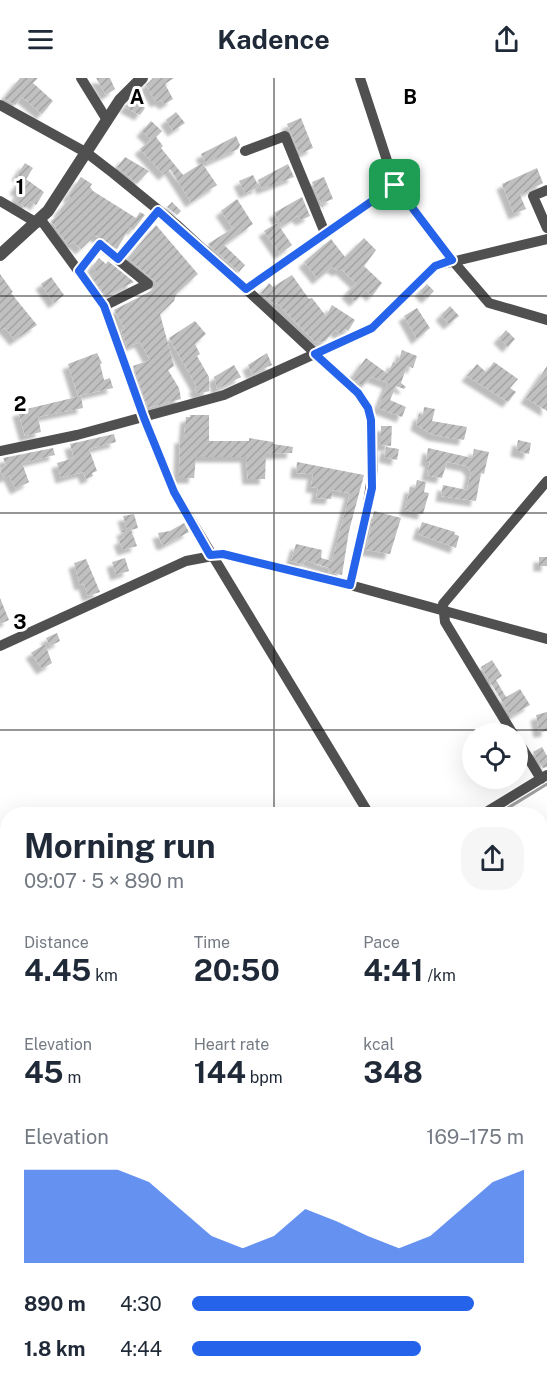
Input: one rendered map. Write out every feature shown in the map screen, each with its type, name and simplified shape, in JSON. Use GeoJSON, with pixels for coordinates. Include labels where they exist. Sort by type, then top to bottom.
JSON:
{"type":"FeatureCollection","features":[{"type":"Feature","properties":{"kind":"street"},"geometry":{"type":"LineString","coordinates":[[81,78],[107,120]]}},
{"type":"Feature","properties":{"kind":"street"},"geometry":{"type":"LineString","coordinates":[[0,255],[39,221],[87,153],[120,100],[142,78]]}},
{"type":"Feature","properties":{"kind":"street"},"geometry":{"type":"LineString","coordinates":[[360,78],[395,185],[452,260],[489,303],[547,320]]}},
{"type":"Feature","properties":{"kind":"street"},"geometry":{"type":"LineString","coordinates":[[0,105],[87,153],[158,211],[358,393],[368,408],[371,420],[372,488],[350,585]]}},
{"type":"Feature","properties":{"kind":"street"},"geometry":{"type":"LineString","coordinates":[[245,151],[285,136],[325,233]]}},
{"type":"Feature","properties":{"kind":"street"},"geometry":{"type":"LineString","coordinates":[[246,289],[395,185]]}},
{"type":"Feature","properties":{"kind":"street"},"geometry":{"type":"LineString","coordinates":[[547,190],[533,196],[547,228]]}},
{"type":"Feature","properties":{"kind":"street"},"geometry":{"type":"LineString","coordinates":[[0,201],[39,221],[104,306],[144,418],[174,492],[210,555],[365,807]]}},
{"type":"Feature","properties":{"kind":"street"},"geometry":{"type":"LineString","coordinates":[[118,259],[158,211]]}},
{"type":"Feature","properties":{"kind":"street"},"geometry":{"type":"LineString","coordinates":[[0,451],[77,435],[224,395],[372,328],[435,266],[452,260],[547,239]]}},
{"type":"Feature","properties":{"kind":"street"},"geometry":{"type":"LineString","coordinates":[[79,271],[100,244],[148,284],[104,306]]}},
{"type":"Feature","properties":{"kind":"street"},"geometry":{"type":"LineString","coordinates":[[506,723],[445,622],[443,604],[547,481]]}},
{"type":"Feature","properties":{"kind":"street"},"geometry":{"type":"LineString","coordinates":[[0,646],[186,561],[223,554],[350,585],[547,639]]}},
{"type":"Feature","properties":{"kind":"street"},"geometry":{"type":"LineString","coordinates":[[495,807],[544,777],[528,755]]}},
{"type":"Feature","properties":{"kind":"building"},"geometry":{"type":"Polygon","coordinates":[[[20,78],[38,78],[33,83],[53,101],[42,114],[22,97],[15,105],[4,98],[20,78]]]}},
{"type":"Feature","properties":{"kind":"building"},"geometry":{"type":"Polygon","coordinates":[[[96,78],[110,78],[115,89],[106,95],[96,78]]]}},
{"type":"Feature","properties":{"kind":"building"},"geometry":{"type":"Polygon","coordinates":[[[153,78],[174,78],[165,84],[173,99],[165,104],[160,100],[156,102],[146,85],[153,78]]]}},
{"type":"Feature","properties":{"kind":"building"},"geometry":{"type":"Polygon","coordinates":[[[133,98],[145,108],[140,115],[125,107],[133,98]]]}},
{"type":"Feature","properties":{"kind":"building"},"geometry":{"type":"Polygon","coordinates":[[[176,112],[185,123],[173,131],[166,120],[176,112]]]}},
{"type":"Feature","properties":{"kind":"building"},"geometry":{"type":"Polygon","coordinates":[[[301,118],[313,148],[300,154],[287,124],[301,118]]]}},
{"type":"Feature","properties":{"kind":"building"},"geometry":{"type":"Polygon","coordinates":[[[151,121],[162,131],[156,137],[163,146],[161,148],[183,175],[202,163],[217,185],[191,202],[170,169],[164,175],[140,149],[151,140],[142,131],[151,121]]]}},
{"type":"Feature","properties":{"kind":"building"},"geometry":{"type":"Polygon","coordinates":[[[236,136],[240,145],[238,149],[206,163],[201,154],[236,136]]]}},
{"type":"Feature","properties":{"kind":"building"},"geometry":{"type":"Polygon","coordinates":[[[125,157],[149,171],[137,183],[117,167],[125,157]]]}},
{"type":"Feature","properties":{"kind":"building"},"geometry":{"type":"Polygon","coordinates":[[[25,163],[33,168],[26,179],[44,192],[36,205],[30,201],[25,207],[15,201],[20,191],[15,189],[22,178],[17,175],[25,163]]]}},
{"type":"Feature","properties":{"kind":"building"},"geometry":{"type":"Polygon","coordinates":[[[288,164],[294,177],[262,189],[258,180],[288,164]]]}},
{"type":"Feature","properties":{"kind":"building"},"geometry":{"type":"Polygon","coordinates":[[[537,168],[543,183],[520,195],[526,209],[514,214],[502,184],[537,168]]]}},
{"type":"Feature","properties":{"kind":"building"},"geometry":{"type":"Polygon","coordinates":[[[253,175],[259,187],[245,193],[239,181],[253,175]]]}},
{"type":"Feature","properties":{"kind":"building"},"geometry":{"type":"Polygon","coordinates":[[[81,177],[92,184],[90,187],[93,191],[136,218],[140,212],[145,215],[133,230],[130,227],[117,249],[95,235],[81,249],[73,242],[68,245],[51,221],[61,213],[59,211],[71,197],[68,196],[81,177]]]}},
{"type":"Feature","properties":{"kind":"building"},"geometry":{"type":"Polygon","coordinates":[[[324,177],[333,199],[322,203],[324,211],[312,182],[324,177]]]}},
{"type":"Feature","properties":{"kind":"building"},"geometry":{"type":"Polygon","coordinates":[[[302,197],[310,216],[301,220],[297,216],[282,226],[274,213],[302,197]]]}},
{"type":"Feature","properties":{"kind":"building"},"geometry":{"type":"Polygon","coordinates":[[[237,199],[253,224],[224,245],[245,265],[239,272],[208,244],[233,228],[221,211],[237,199]]]}},
{"type":"Feature","properties":{"kind":"building"},"geometry":{"type":"Polygon","coordinates":[[[172,202],[181,211],[177,215],[167,207],[172,202]]]}},
{"type":"Feature","properties":{"kind":"building"},"geometry":{"type":"Polygon","coordinates":[[[277,223],[292,245],[280,254],[264,231],[277,223]]]}},
{"type":"Feature","properties":{"kind":"building"},"geometry":{"type":"Polygon","coordinates":[[[156,225],[198,274],[176,294],[174,301],[160,314],[174,366],[168,370],[179,388],[181,399],[148,408],[133,366],[150,360],[140,342],[127,347],[121,330],[125,329],[114,310],[151,291],[158,284],[128,258],[156,225]]]}},
{"type":"Feature","properties":{"kind":"building"},"geometry":{"type":"Polygon","coordinates":[[[364,238],[376,250],[364,266],[382,283],[372,296],[366,290],[355,301],[347,293],[356,283],[341,269],[338,271],[332,267],[318,279],[304,262],[331,239],[345,257],[364,238]]]}},
{"type":"Feature","properties":{"kind":"building"},"geometry":{"type":"Polygon","coordinates":[[[99,258],[106,264],[108,261],[134,282],[106,296],[91,276],[96,271],[92,267],[99,258]]]}},
{"type":"Feature","properties":{"kind":"building"},"geometry":{"type":"Polygon","coordinates":[[[0,274],[13,292],[11,293],[37,325],[15,340],[5,328],[0,330],[0,274]]]}},
{"type":"Feature","properties":{"kind":"building"},"geometry":{"type":"Polygon","coordinates":[[[292,275],[309,299],[312,298],[326,316],[332,305],[355,320],[348,331],[345,329],[341,334],[335,330],[325,341],[316,343],[277,303],[275,305],[261,293],[269,283],[273,287],[292,275]]]}},
{"type":"Feature","properties":{"kind":"building"},"geometry":{"type":"Polygon","coordinates":[[[51,277],[64,295],[54,303],[41,284],[51,277]]]}},
{"type":"Feature","properties":{"kind":"building"},"geometry":{"type":"Polygon","coordinates":[[[427,284],[434,291],[427,298],[420,291],[427,284]]]}},
{"type":"Feature","properties":{"kind":"building"},"geometry":{"type":"Polygon","coordinates":[[[450,306],[459,316],[449,324],[441,315],[450,306]]]}},
{"type":"Feature","properties":{"kind":"building"},"geometry":{"type":"Polygon","coordinates":[[[417,308],[430,328],[417,339],[404,316],[417,308]]]}},
{"type":"Feature","properties":{"kind":"building"},"geometry":{"type":"Polygon","coordinates":[[[195,321],[206,334],[195,344],[200,354],[197,356],[209,377],[209,391],[198,394],[194,388],[197,387],[169,338],[195,321]]]}},
{"type":"Feature","properties":{"kind":"building"},"geometry":{"type":"Polygon","coordinates":[[[506,330],[515,339],[508,347],[499,338],[506,330]]]}},
{"type":"Feature","properties":{"kind":"building"},"geometry":{"type":"Polygon","coordinates":[[[402,350],[417,356],[413,368],[407,366],[401,383],[406,387],[404,389],[396,386],[390,400],[406,407],[402,417],[378,408],[388,383],[372,377],[362,386],[352,377],[366,358],[388,374],[393,362],[398,363],[402,350]]]}},
{"type":"Feature","properties":{"kind":"building"},"geometry":{"type":"Polygon","coordinates":[[[97,353],[102,363],[100,364],[104,380],[110,378],[113,388],[78,396],[68,364],[97,353]]]}},
{"type":"Feature","properties":{"kind":"building"},"geometry":{"type":"Polygon","coordinates":[[[267,353],[272,365],[252,374],[248,365],[267,353]]]}},
{"type":"Feature","properties":{"kind":"building"},"geometry":{"type":"Polygon","coordinates":[[[494,362],[518,379],[510,388],[516,392],[508,402],[467,376],[477,364],[486,372],[494,362]]]}},
{"type":"Feature","properties":{"kind":"building"},"geometry":{"type":"Polygon","coordinates":[[[234,365],[241,377],[217,389],[214,377],[234,365]]]}},
{"type":"Feature","properties":{"kind":"building"},"geometry":{"type":"Polygon","coordinates":[[[547,366],[547,411],[526,398],[547,366]]]}},
{"type":"Feature","properties":{"kind":"building"},"geometry":{"type":"Polygon","coordinates":[[[81,396],[83,408],[38,417],[41,432],[25,436],[18,411],[81,396]]]}},
{"type":"Feature","properties":{"kind":"building"},"geometry":{"type":"Polygon","coordinates":[[[424,407],[435,409],[432,421],[467,427],[464,440],[433,435],[416,425],[419,414],[423,415],[424,407]]]}},
{"type":"Feature","properties":{"kind":"building"},"geometry":{"type":"Polygon","coordinates":[[[209,415],[209,441],[249,441],[249,438],[293,447],[292,453],[266,454],[265,479],[248,479],[246,457],[196,457],[194,478],[179,478],[180,438],[184,438],[186,417],[209,415]]]}},
{"type":"Feature","properties":{"kind":"building"},"geometry":{"type":"Polygon","coordinates":[[[381,426],[392,426],[391,446],[381,445],[381,426]]]}},
{"type":"Feature","properties":{"kind":"building"},"geometry":{"type":"Polygon","coordinates":[[[114,434],[116,442],[89,449],[97,471],[92,473],[93,476],[86,479],[83,472],[61,478],[57,463],[74,458],[70,444],[114,434]]]}},
{"type":"Feature","properties":{"kind":"building"},"geometry":{"type":"Polygon","coordinates":[[[518,440],[531,443],[529,454],[516,451],[518,440]]]}},
{"type":"Feature","properties":{"kind":"building"},"geometry":{"type":"Polygon","coordinates":[[[386,447],[399,449],[397,460],[384,457],[386,447]]]}},
{"type":"Feature","properties":{"kind":"building"},"geometry":{"type":"Polygon","coordinates":[[[53,448],[55,455],[22,463],[29,482],[16,489],[9,475],[4,478],[0,470],[6,465],[3,458],[53,448]]]}},
{"type":"Feature","properties":{"kind":"building"},"geometry":{"type":"Polygon","coordinates":[[[428,448],[472,458],[474,449],[489,452],[484,474],[481,473],[476,501],[441,496],[443,485],[467,490],[471,471],[467,466],[447,462],[442,478],[427,475],[430,461],[426,461],[428,448]]]}},
{"type":"Feature","properties":{"kind":"building"},"geometry":{"type":"Polygon","coordinates":[[[297,462],[364,475],[349,531],[342,575],[328,572],[329,568],[305,560],[303,565],[291,561],[296,544],[322,550],[321,558],[332,561],[350,493],[333,490],[331,499],[316,498],[318,488],[311,487],[313,474],[296,473],[297,462]]]}},
{"type":"Feature","properties":{"kind":"building"},"geometry":{"type":"Polygon","coordinates":[[[417,480],[426,482],[424,492],[429,493],[423,514],[405,510],[410,487],[415,488],[417,480]]]}},
{"type":"Feature","properties":{"kind":"building"},"geometry":{"type":"Polygon","coordinates":[[[374,511],[401,518],[390,554],[366,550],[374,511]]]}},
{"type":"Feature","properties":{"kind":"building"},"geometry":{"type":"Polygon","coordinates":[[[134,514],[138,528],[131,530],[137,546],[123,550],[119,540],[124,538],[122,530],[127,529],[123,516],[134,514]]]}},
{"type":"Feature","properties":{"kind":"building"},"geometry":{"type":"Polygon","coordinates":[[[422,522],[455,532],[454,534],[459,536],[456,548],[418,534],[422,522]]]}},
{"type":"Feature","properties":{"kind":"building"},"geometry":{"type":"Polygon","coordinates":[[[184,523],[189,532],[164,545],[161,543],[158,533],[170,531],[184,523]]]}},
{"type":"Feature","properties":{"kind":"building"},"geometry":{"type":"Polygon","coordinates":[[[539,557],[547,557],[547,566],[539,566],[539,557]]]}},
{"type":"Feature","properties":{"kind":"building"},"geometry":{"type":"Polygon","coordinates":[[[125,558],[129,571],[116,575],[112,562],[125,558]]]}},
{"type":"Feature","properties":{"kind":"building"},"geometry":{"type":"Polygon","coordinates":[[[86,559],[100,592],[88,596],[84,584],[80,585],[74,563],[86,559]]]}},
{"type":"Feature","properties":{"kind":"building"},"geometry":{"type":"Polygon","coordinates":[[[0,598],[9,620],[0,624],[0,598]]]}},
{"type":"Feature","properties":{"kind":"building"},"geometry":{"type":"Polygon","coordinates":[[[57,633],[60,641],[50,646],[46,638],[57,633]]]}},
{"type":"Feature","properties":{"kind":"building"},"geometry":{"type":"Polygon","coordinates":[[[45,644],[52,663],[42,669],[31,653],[45,644]]]}},
{"type":"Feature","properties":{"kind":"building"},"geometry":{"type":"Polygon","coordinates":[[[492,660],[502,676],[496,680],[506,697],[520,689],[530,705],[511,716],[481,667],[492,660]]]}},
{"type":"Feature","properties":{"kind":"building"},"geometry":{"type":"Polygon","coordinates":[[[547,712],[547,731],[539,732],[536,715],[547,712]]]}},
{"type":"Feature","properties":{"kind":"building"},"geometry":{"type":"Polygon","coordinates":[[[542,747],[547,756],[547,767],[543,768],[533,752],[542,747]]]}},
{"type":"Feature","properties":{"kind":"waterway"},"geometry":{"type":"LineString","coordinates":[[509,807],[547,784]]}},
{"type":"Feature","properties":{"kind":"route"},"geometry":{"type":"LineString","coordinates":[[395,185],[452,260],[435,266],[378,324],[315,354],[358,393],[368,408],[371,420],[372,488],[350,585],[223,554],[210,555],[174,492],[144,418],[104,306],[79,271],[100,244],[118,259],[158,211],[246,289],[395,185]]}}]}
